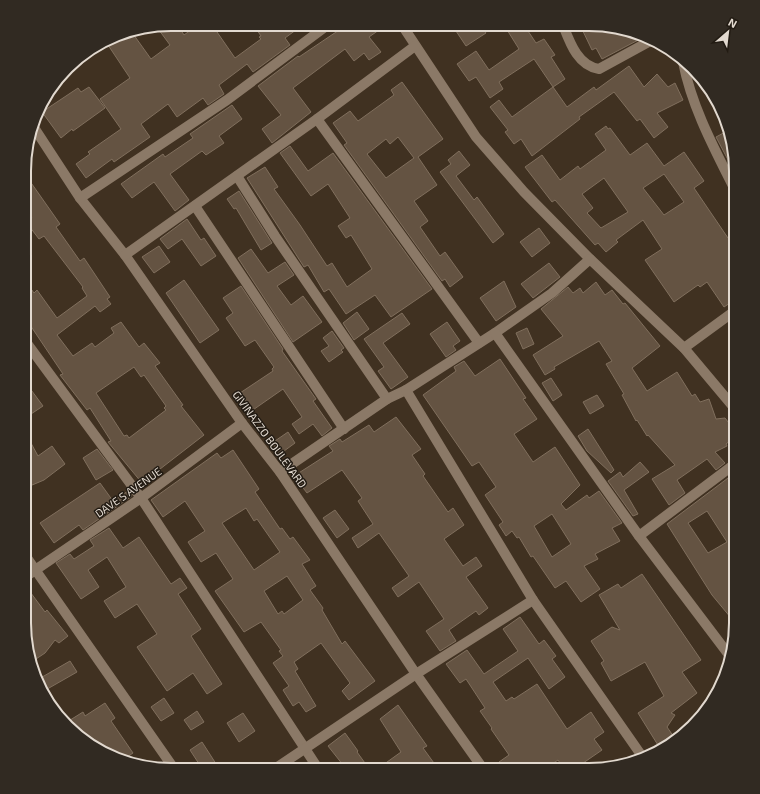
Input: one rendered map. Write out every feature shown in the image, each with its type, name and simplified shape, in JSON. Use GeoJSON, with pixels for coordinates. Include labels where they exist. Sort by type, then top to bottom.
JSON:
{"type":"FeatureCollection","features":[{"type":"Feature","properties":{"kind":"street"},"geometry":{"type":"LineString","coordinates":[[80,198],[227,100],[320,31]]}},
{"type":"Feature","properties":{"kind":"street"},"geometry":{"type":"LineString","coordinates":[[406,31],[476,137],[524,192],[590,259],[684,348],[729,402]]}},
{"type":"Feature","properties":{"kind":"street"},"geometry":{"type":"LineString","coordinates":[[565,31],[569,41],[582,62],[590,68],[599,69],[646,43]]}},
{"type":"Feature","properties":{"kind":"street"},"geometry":{"type":"LineString","coordinates":[[125,255],[317,119],[415,46]]}},
{"type":"Feature","properties":{"kind":"street"},"geometry":{"type":"LineString","coordinates":[[684,69],[687,84],[714,148],[729,178]]}},
{"type":"Feature","properties":{"kind":"street"},"geometry":{"type":"LineString","coordinates":[[317,119],[479,343]]}},
{"type":"Feature","properties":{"kind":"street","name":"GIVINAZZO BOULEVARD"},"geometry":{"type":"LineString","coordinates":[[37,132],[80,198],[125,255],[242,423],[280,472],[416,674],[479,763]]}},
{"type":"Feature","properties":{"kind":"street"},"geometry":{"type":"LineString","coordinates":[[237,176],[275,236],[387,399]]}},
{"type":"Feature","properties":{"kind":"street"},"geometry":{"type":"LineString","coordinates":[[195,206],[344,429]]}},
{"type":"Feature","properties":{"kind":"street"},"geometry":{"type":"LineString","coordinates":[[280,472],[387,399],[406,390],[495,333],[552,293],[590,259]]}},
{"type":"Feature","properties":{"kind":"street"},"geometry":{"type":"LineString","coordinates":[[684,348],[729,315]]}},
{"type":"Feature","properties":{"kind":"street"},"geometry":{"type":"LineString","coordinates":[[495,333],[638,536],[726,651]]}},
{"type":"Feature","properties":{"kind":"street"},"geometry":{"type":"LineString","coordinates":[[31,349],[141,498],[314,763]]}},
{"type":"Feature","properties":{"kind":"street"},"geometry":{"type":"LineString","coordinates":[[406,390],[532,600],[640,753]]}},
{"type":"Feature","properties":{"kind":"street","name":"DAVE S AVENUE"},"geometry":{"type":"LineString","coordinates":[[31,573],[141,498],[242,423]]}},
{"type":"Feature","properties":{"kind":"street"},"geometry":{"type":"LineString","coordinates":[[638,536],[729,468]]}},
{"type":"Feature","properties":{"kind":"street"},"geometry":{"type":"LineString","coordinates":[[31,564],[170,763]]}},
{"type":"Feature","properties":{"kind":"street"},"geometry":{"type":"LineString","coordinates":[[283,763],[416,674],[532,600]]}},
{"type":"Feature","properties":{"kind":"building"},"geometry":{"type":"Polygon","coordinates":[[[181,31],[184,35],[189,31],[218,31],[217,32],[235,58],[261,39],[258,31],[294,31],[285,38],[290,45],[253,72],[247,64],[219,85],[224,94],[208,105],[203,98],[177,117],[168,104],[141,124],[150,137],[114,162],[112,159],[86,178],[76,164],[90,154],[88,152],[121,129],[100,99],[130,78],[108,45],[135,36],[151,59],[170,45],[160,32],[181,31]]]}},
{"type":"Feature","properties":{"kind":"building"},"geometry":{"type":"Polygon","coordinates":[[[338,31],[378,31],[369,37],[381,52],[369,60],[364,53],[354,61],[345,49],[293,88],[311,112],[272,143],[262,129],[281,115],[258,86],[298,56],[299,57],[338,31]]]}},
{"type":"Feature","properties":{"kind":"building"},"geometry":{"type":"Polygon","coordinates":[[[456,31],[484,31],[486,33],[466,46],[456,31]]]}},
{"type":"Feature","properties":{"kind":"building"},"geometry":{"type":"Polygon","coordinates":[[[508,31],[528,31],[536,43],[544,39],[555,55],[551,57],[565,79],[553,87],[534,59],[499,82],[503,89],[490,98],[476,77],[469,81],[457,64],[476,51],[489,70],[519,49],[508,31]]]}},
{"type":"Feature","properties":{"kind":"building"},"geometry":{"type":"Polygon","coordinates":[[[583,31],[608,32],[638,40],[602,59],[596,48],[592,50],[583,31]]]}},
{"type":"Feature","properties":{"kind":"building"},"geometry":{"type":"Polygon","coordinates":[[[629,66],[644,87],[657,74],[668,87],[675,83],[683,100],[657,113],[668,127],[654,138],[640,119],[637,121],[614,92],[579,117],[580,119],[532,156],[521,139],[514,144],[505,132],[508,130],[490,107],[499,100],[512,117],[553,87],[567,107],[594,87],[596,90],[629,66]]]}},
{"type":"Feature","properties":{"kind":"building"},"geometry":{"type":"Polygon","coordinates":[[[402,82],[443,139],[418,157],[437,185],[414,201],[428,221],[420,227],[440,256],[445,252],[463,277],[450,287],[445,279],[442,281],[344,145],[347,143],[333,123],[350,111],[358,121],[394,95],[391,90],[402,82]],[[398,137],[390,144],[386,139],[367,154],[386,178],[414,158],[398,137]]]}},
{"type":"Feature","properties":{"kind":"building"},"geometry":{"type":"Polygon","coordinates":[[[89,87],[105,108],[73,131],[72,129],[61,138],[43,114],[44,110],[78,88],[81,92],[89,87]]]}},
{"type":"Feature","properties":{"kind":"building"},"geometry":{"type":"Polygon","coordinates":[[[232,105],[242,119],[219,136],[224,143],[206,155],[202,151],[170,174],[189,200],[175,211],[154,182],[132,198],[121,184],[163,154],[165,157],[193,138],[190,134],[232,105]]]}},
{"type":"Feature","properties":{"kind":"building"},"geometry":{"type":"Polygon","coordinates":[[[606,126],[608,129],[610,128],[630,155],[647,143],[664,166],[684,152],[704,181],[694,188],[729,237],[729,304],[724,307],[707,282],[700,287],[698,285],[674,302],[645,260],[662,249],[643,220],[616,240],[618,242],[606,252],[598,243],[595,245],[555,200],[552,202],[525,167],[542,155],[560,180],[578,166],[580,169],[606,150],[595,134],[606,126]],[[664,174],[643,188],[664,215],[684,202],[664,174]],[[604,178],[582,194],[593,208],[587,213],[601,228],[628,212],[604,178]]]}},
{"type":"Feature","properties":{"kind":"building"},"geometry":{"type":"Polygon","coordinates":[[[724,133],[729,162],[716,137],[724,133]]]}},
{"type":"Feature","properties":{"kind":"building"},"geometry":{"type":"Polygon","coordinates":[[[290,146],[308,171],[333,153],[432,289],[391,317],[375,295],[346,314],[329,289],[324,292],[308,265],[304,267],[247,178],[265,167],[278,187],[274,189],[327,266],[332,263],[347,287],[372,269],[351,235],[346,238],[338,226],[350,218],[328,184],[311,196],[280,153],[290,146]]]}},
{"type":"Feature","properties":{"kind":"building"},"geometry":{"type":"Polygon","coordinates":[[[459,151],[470,165],[456,176],[474,200],[477,197],[504,234],[493,243],[440,172],[451,164],[448,160],[459,151]]]}},
{"type":"Feature","properties":{"kind":"building"},"geometry":{"type":"Polygon","coordinates":[[[31,183],[60,224],[56,227],[80,261],[84,258],[110,297],[107,299],[111,304],[100,312],[95,306],[57,335],[73,356],[92,343],[95,347],[114,333],[111,328],[121,322],[139,347],[144,343],[160,363],[155,366],[183,405],[181,406],[204,435],[142,483],[108,442],[111,441],[90,408],[87,410],[60,375],[63,374],[31,326],[31,289],[34,293],[37,290],[57,318],[87,296],[82,288],[83,287],[44,236],[39,239],[31,229],[31,183]],[[134,367],[96,393],[124,436],[127,435],[129,438],[166,410],[164,408],[166,406],[144,375],[141,377],[134,367]]]}},
{"type":"Feature","properties":{"kind":"building"},"geometry":{"type":"Polygon","coordinates":[[[239,191],[272,243],[261,250],[236,208],[234,209],[227,199],[239,191]]]}},
{"type":"Feature","properties":{"kind":"building"},"geometry":{"type":"Polygon","coordinates":[[[187,219],[201,240],[204,238],[216,256],[201,266],[182,239],[168,249],[160,239],[187,219]]]}},
{"type":"Feature","properties":{"kind":"building"},"geometry":{"type":"Polygon","coordinates":[[[539,228],[550,243],[532,257],[520,242],[539,228]]]}},
{"type":"Feature","properties":{"kind":"building"},"geometry":{"type":"Polygon","coordinates":[[[159,246],[170,262],[154,273],[142,257],[159,246]]]}},
{"type":"Feature","properties":{"kind":"building"},"geometry":{"type":"Polygon","coordinates":[[[251,249],[268,273],[285,262],[294,275],[277,286],[291,305],[303,296],[322,322],[293,342],[238,258],[251,249]]]}},
{"type":"Feature","properties":{"kind":"building"},"geometry":{"type":"Polygon","coordinates":[[[549,263],[560,277],[533,298],[521,284],[549,263]]]}},
{"type":"Feature","properties":{"kind":"building"},"geometry":{"type":"Polygon","coordinates":[[[184,280],[219,330],[200,343],[166,293],[184,280]]]}},
{"type":"Feature","properties":{"kind":"building"},"geometry":{"type":"Polygon","coordinates":[[[504,281],[516,307],[496,321],[480,298],[504,281]]]}},
{"type":"Feature","properties":{"kind":"building"},"geometry":{"type":"Polygon","coordinates":[[[596,282],[605,295],[612,290],[623,304],[625,303],[660,346],[632,368],[647,391],[677,372],[692,396],[695,394],[700,402],[709,399],[716,419],[725,418],[729,423],[729,442],[726,444],[727,446],[715,452],[725,463],[716,470],[707,459],[677,480],[685,493],[669,505],[652,479],[675,465],[648,435],[647,436],[637,420],[636,421],[622,395],[624,394],[606,364],[612,361],[599,341],[554,367],[555,369],[545,375],[533,355],[563,336],[541,309],[568,287],[573,293],[580,288],[583,293],[596,282]]]}},
{"type":"Feature","properties":{"kind":"building"},"geometry":{"type":"Polygon","coordinates":[[[241,286],[283,349],[282,351],[316,399],[313,401],[332,428],[322,436],[313,424],[299,434],[292,424],[302,417],[283,389],[250,412],[250,407],[240,393],[273,371],[272,369],[274,367],[255,340],[245,346],[226,318],[233,313],[223,298],[241,286]]]}},
{"type":"Feature","properties":{"kind":"building"},"geometry":{"type":"Polygon","coordinates":[[[357,312],[369,329],[354,340],[343,323],[357,312]]]}},
{"type":"Feature","properties":{"kind":"building"},"geometry":{"type":"Polygon","coordinates":[[[402,313],[410,324],[383,343],[408,377],[391,389],[378,371],[384,367],[364,339],[402,313]]]}},
{"type":"Feature","properties":{"kind":"building"},"geometry":{"type":"Polygon","coordinates":[[[447,322],[460,341],[453,346],[456,350],[446,357],[430,334],[447,322]]]}},
{"type":"Feature","properties":{"kind":"building"},"geometry":{"type":"Polygon","coordinates":[[[527,328],[534,344],[523,349],[516,333],[527,328]]]}},
{"type":"Feature","properties":{"kind":"building"},"geometry":{"type":"Polygon","coordinates":[[[332,331],[344,348],[341,350],[343,352],[329,362],[321,351],[329,346],[323,338],[332,331]]]}},
{"type":"Feature","properties":{"kind":"building"},"geometry":{"type":"Polygon","coordinates":[[[500,359],[526,398],[523,399],[537,419],[514,434],[533,462],[555,447],[580,485],[561,504],[566,510],[587,495],[589,498],[599,491],[622,523],[612,528],[620,541],[595,554],[598,559],[584,566],[600,589],[581,602],[566,581],[555,588],[533,556],[531,557],[519,537],[517,538],[512,531],[506,536],[499,525],[503,522],[485,495],[496,487],[479,462],[472,466],[423,395],[456,371],[454,367],[464,361],[475,376],[500,359]],[[552,514],[534,526],[552,557],[571,544],[552,514]]]}},
{"type":"Feature","properties":{"kind":"building"},"geometry":{"type":"Polygon","coordinates":[[[551,378],[562,395],[553,401],[542,383],[551,378]]]}},
{"type":"Feature","properties":{"kind":"building"},"geometry":{"type":"Polygon","coordinates":[[[31,390],[43,406],[31,414],[31,390]]]}},
{"type":"Feature","properties":{"kind":"building"},"geometry":{"type":"Polygon","coordinates":[[[597,395],[604,406],[590,414],[583,402],[597,395]]]}},
{"type":"Feature","properties":{"kind":"building"},"geometry":{"type":"Polygon","coordinates":[[[396,417],[421,449],[412,455],[425,474],[423,476],[448,512],[453,508],[464,525],[444,539],[463,566],[476,557],[482,566],[466,577],[488,608],[479,615],[476,611],[449,630],[456,641],[440,651],[426,631],[444,619],[419,582],[398,597],[392,588],[409,576],[379,533],[358,548],[352,538],[373,524],[358,501],[362,498],[342,470],[307,493],[294,476],[333,451],[329,446],[340,439],[342,442],[369,425],[374,432],[396,417]]]}},
{"type":"Feature","properties":{"kind":"building"},"geometry":{"type":"Polygon","coordinates":[[[588,429],[614,470],[611,473],[587,451],[578,436],[588,429]]]}},
{"type":"Feature","properties":{"kind":"building"},"geometry":{"type":"Polygon","coordinates":[[[288,432],[295,443],[280,454],[272,443],[288,432]]]}},
{"type":"Feature","properties":{"kind":"building"},"geometry":{"type":"Polygon","coordinates":[[[31,443],[38,456],[52,446],[65,464],[44,480],[31,485],[31,443]]]}},
{"type":"Feature","properties":{"kind":"building"},"geometry":{"type":"Polygon","coordinates":[[[97,449],[113,470],[96,480],[83,458],[97,449]]]}},
{"type":"Feature","properties":{"kind":"building"},"geometry":{"type":"Polygon","coordinates":[[[233,450],[259,489],[255,492],[280,529],[282,528],[290,539],[293,537],[310,560],[302,564],[316,586],[310,590],[323,608],[322,610],[342,644],[345,641],[375,681],[349,700],[342,691],[350,683],[321,643],[294,662],[298,669],[295,671],[316,706],[306,712],[299,702],[293,706],[283,690],[289,686],[273,663],[283,656],[279,651],[281,650],[261,622],[244,632],[215,591],[233,579],[216,553],[201,562],[188,542],[205,531],[185,501],[163,517],[151,500],[217,453],[221,458],[233,450]],[[246,508],[222,523],[254,570],[280,552],[257,519],[254,521],[246,508]],[[287,576],[264,591],[278,614],[282,611],[284,614],[303,600],[287,576]]]}},
{"type":"Feature","properties":{"kind":"building"},"geometry":{"type":"Polygon","coordinates":[[[640,462],[649,472],[624,490],[638,514],[633,516],[608,481],[620,472],[623,477],[640,462]]]}},
{"type":"Feature","properties":{"kind":"building"},"geometry":{"type":"Polygon","coordinates":[[[729,477],[729,616],[712,595],[667,524],[729,477]],[[707,511],[688,523],[708,553],[727,542],[707,511]]]}},
{"type":"Feature","properties":{"kind":"building"},"geometry":{"type":"Polygon","coordinates":[[[100,483],[113,501],[128,491],[132,496],[83,530],[79,525],[54,543],[40,523],[100,483]]]}},
{"type":"Feature","properties":{"kind":"building"},"geometry":{"type":"Polygon","coordinates":[[[335,510],[349,529],[337,538],[323,518],[335,510]]]}},
{"type":"Feature","properties":{"kind":"building"},"geometry":{"type":"Polygon","coordinates":[[[109,528],[123,548],[139,537],[171,584],[180,578],[187,588],[178,594],[201,629],[191,636],[222,684],[207,694],[193,673],[167,691],[137,647],[157,634],[137,604],[115,618],[104,601],[126,587],[107,557],[88,570],[99,587],[81,599],[56,563],[70,554],[74,559],[94,546],[90,540],[109,528]]]}},
{"type":"Feature","properties":{"kind":"building"},"geometry":{"type":"Polygon","coordinates":[[[642,574],[701,660],[682,672],[697,693],[671,713],[675,715],[667,727],[673,735],[658,745],[638,713],[664,696],[645,662],[611,681],[601,663],[604,661],[591,641],[612,627],[620,630],[599,595],[618,584],[621,588],[642,574]]]}},
{"type":"Feature","properties":{"kind":"building"},"geometry":{"type":"Polygon","coordinates":[[[31,593],[45,612],[47,610],[68,636],[59,643],[55,640],[45,653],[36,659],[31,633],[31,593]]]}},
{"type":"Feature","properties":{"kind":"building"},"geometry":{"type":"Polygon","coordinates":[[[520,617],[539,644],[544,640],[556,656],[552,659],[565,677],[549,689],[528,658],[493,682],[506,701],[512,697],[514,699],[537,684],[567,729],[591,712],[604,732],[594,739],[602,750],[583,763],[560,763],[558,760],[554,763],[500,763],[499,762],[509,755],[480,711],[485,708],[466,679],[460,683],[446,664],[467,650],[484,674],[518,651],[503,629],[520,617]]]}},
{"type":"Feature","properties":{"kind":"building"},"geometry":{"type":"Polygon","coordinates":[[[70,661],[77,672],[47,689],[42,677],[70,661]]]}},
{"type":"Feature","properties":{"kind":"building"},"geometry":{"type":"Polygon","coordinates":[[[164,698],[174,713],[161,721],[151,707],[164,698]]]}},
{"type":"Feature","properties":{"kind":"building"},"geometry":{"type":"Polygon","coordinates":[[[105,703],[115,718],[111,721],[133,753],[128,756],[101,744],[86,734],[70,720],[83,712],[85,716],[105,703]]]}},
{"type":"Feature","properties":{"kind":"building"},"geometry":{"type":"Polygon","coordinates":[[[398,705],[427,746],[423,748],[434,763],[386,763],[401,752],[380,719],[398,705]]]}},
{"type":"Feature","properties":{"kind":"building"},"geometry":{"type":"Polygon","coordinates":[[[197,711],[204,722],[191,730],[184,720],[197,711]]]}},
{"type":"Feature","properties":{"kind":"building"},"geometry":{"type":"Polygon","coordinates":[[[243,713],[255,731],[239,742],[227,723],[243,713]]]}},
{"type":"Feature","properties":{"kind":"building"},"geometry":{"type":"Polygon","coordinates":[[[345,733],[365,763],[341,763],[328,746],[345,733]]]}},
{"type":"Feature","properties":{"kind":"building"},"geometry":{"type":"Polygon","coordinates":[[[202,742],[216,763],[198,763],[190,750],[202,742]]]}}]}
